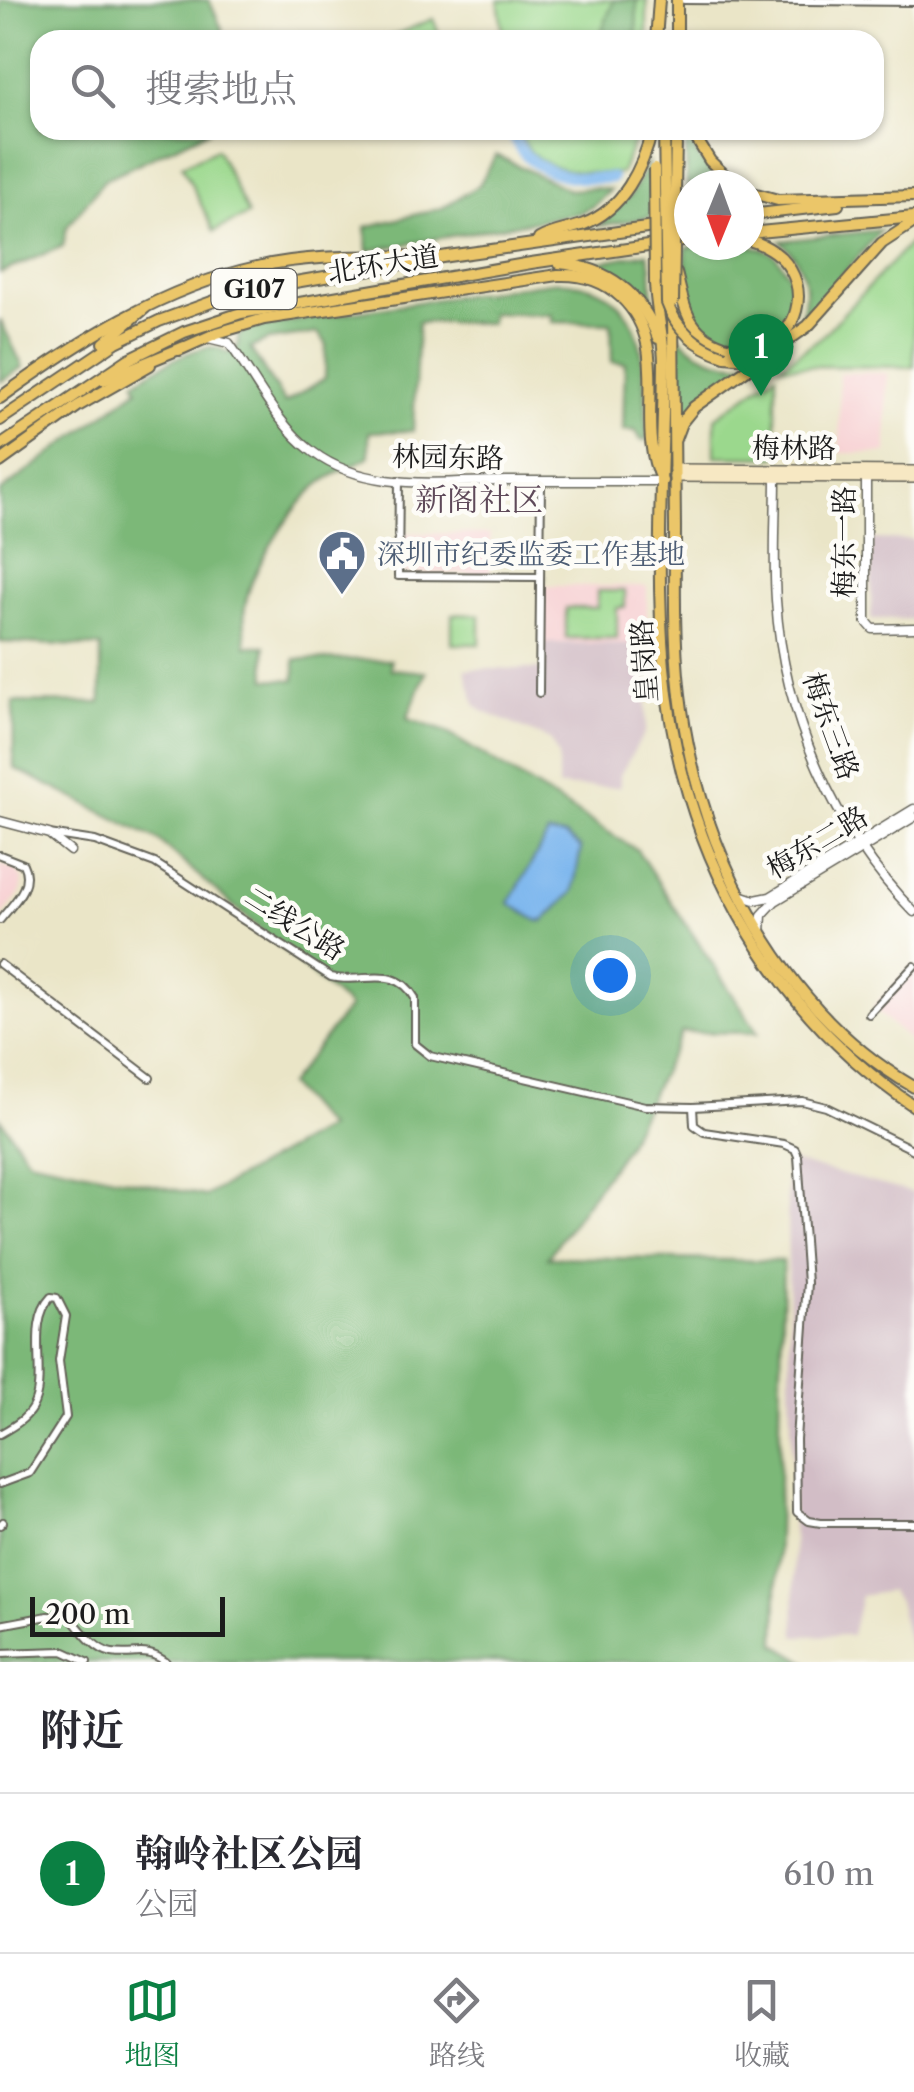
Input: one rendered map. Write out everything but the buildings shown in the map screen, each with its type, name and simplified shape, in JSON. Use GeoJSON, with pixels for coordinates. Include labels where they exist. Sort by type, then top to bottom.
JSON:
{"type":"FeatureCollection","features":[{"type":"Feature","properties":{"kind":"main road"},"geometry":{"type":"LineString","coordinates":[[660,30],[661,0]]}},
{"type":"Feature","properties":{"kind":"main road"},"geometry":{"type":"LineString","coordinates":[[678,30],[680,0]]}},
{"type":"Feature","properties":{"kind":"main road"},"geometry":{"type":"LineString","coordinates":[[528,244],[550,232],[590,222],[608,211],[636,176],[649,140]]}},
{"type":"Feature","properties":{"kind":"main road","name":"皇岗路"},"geometry":{"type":"LineString","coordinates":[[653,140],[655,280],[664,358],[662,631],[666,689],[680,768],[708,857],[745,927],[796,1000],[852,1058],[914,1106]]}},
{"type":"Feature","properties":{"kind":"main road"},"geometry":{"type":"LineString","coordinates":[[664,140],[667,303],[676,324],[690,339],[726,356],[757,356],[781,347]]}},
{"type":"Feature","properties":{"kind":"main road","name":"皇岗路"},"geometry":{"type":"LineString","coordinates":[[676,140],[675,638],[682,713],[706,810],[740,895],[799,986],[840,1032],[878,1065],[914,1086]]}},
{"type":"Feature","properties":{"kind":"main road"},"geometry":{"type":"LineString","coordinates":[[697,140],[719,170]]}},
{"type":"Feature","properties":{"kind":"main road"},"geometry":{"type":"LineString","coordinates":[[764,196],[800,200],[914,196]]}},
{"type":"Feature","properties":{"kind":"main road"},"geometry":{"type":"LineString","coordinates":[[764,213],[914,196]]}},
{"type":"Feature","properties":{"kind":"main road"},"geometry":{"type":"LineString","coordinates":[[764,235],[914,220]]}},
{"type":"Feature","properties":{"kind":"main road"},"geometry":{"type":"LineString","coordinates":[[674,445],[681,423],[694,407],[818,317],[882,242],[914,220]]}},
{"type":"Feature","properties":{"kind":"main road","name":"北环大道"},"geometry":{"type":"LineString","coordinates":[[0,420],[76,367],[159,321],[242,292],[448,256],[674,224]]}},
{"type":"Feature","properties":{"kind":"main road","name":"北环大道"},"geometry":{"type":"LineString","coordinates":[[0,446],[114,368],[184,332],[241,313],[531,262],[674,242]]}},
{"type":"Feature","properties":{"kind":"main road"},"geometry":{"type":"LineString","coordinates":[[678,303],[702,334],[729,347],[752,348],[782,334],[798,306],[795,276],[783,258],[764,246]]}},
{"type":"Feature","properties":{"kind":"main road"},"geometry":{"type":"LineString","coordinates":[[0,398],[36,372],[171,293],[207,280],[284,262],[348,256],[448,256]]}},
{"type":"Feature","properties":{"kind":"main road"},"geometry":{"type":"LineString","coordinates":[[531,262],[582,266],[617,282],[646,312],[664,358]]}},
{"type":"Feature","properties":{"kind":"main road"},"geometry":{"type":"LineString","coordinates":[[67,398],[202,339],[255,321],[569,274],[592,279],[613,290],[643,326],[650,354],[653,464],[662,481]]}},
{"type":"Feature","properties":{"kind":"main road"},"geometry":{"type":"LineString","coordinates":[[255,321],[296,301]]}},
{"type":"Feature","properties":{"kind":"main road"},"geometry":{"type":"LineString","coordinates":[[76,367],[145,308]]}},
{"type":"Feature","properties":{"kind":"main road"},"geometry":{"type":"LineString","coordinates":[[0,462],[78,406],[184,347]]}},
{"type":"Feature","properties":{"kind":"main road","name":"梅林路"},"geometry":{"type":"LineString","coordinates":[[674,473],[914,475]]}},
{"type":"Feature","properties":{"kind":"street"},"geometry":{"type":"LineString","coordinates":[[680,0],[914,2]]}},
{"type":"Feature","properties":{"kind":"street"},"geometry":{"type":"LineString","coordinates":[[232,346],[231,335],[238,326]]}},
{"type":"Feature","properties":{"kind":"street"},"geometry":{"type":"LineString","coordinates":[[202,339],[221,338],[232,346]]}},
{"type":"Feature","properties":{"kind":"street","name":"林园东路"},"geometry":{"type":"LineString","coordinates":[[232,346],[271,408],[314,453],[339,468],[398,480],[662,481]]}},
{"type":"Feature","properties":{"kind":"street","name":"梅东三路"},"geometry":{"type":"LineString","coordinates":[[776,474],[776,601],[793,702],[826,782],[861,846],[914,912]]}},
{"type":"Feature","properties":{"kind":"street","name":"梅东一路"},"geometry":{"type":"LineString","coordinates":[[866,475],[866,621],[873,629],[914,628]]}},
{"type":"Feature","properties":{"kind":"street"},"geometry":{"type":"LineString","coordinates":[[398,480],[398,576],[540,576]]}},
{"type":"Feature","properties":{"kind":"street"},"geometry":{"type":"LineString","coordinates":[[539,693],[540,481]]}},
{"type":"Feature","properties":{"kind":"street","name":"梅东二路"},"geometry":{"type":"LineString","coordinates":[[762,932],[762,915],[769,906],[914,809]]}},
{"type":"Feature","properties":{"kind":"street","name":"梅东二路"},"geometry":{"type":"LineString","coordinates":[[740,895],[755,900],[770,897],[914,817]]}},
{"type":"Feature","properties":{"kind":"street"},"geometry":{"type":"LineString","coordinates":[[0,821],[49,834],[70,851]]}},
{"type":"Feature","properties":{"kind":"street","name":"二线公路"},"geometry":{"type":"LineString","coordinates":[[49,834],[95,841],[155,863],[331,977],[360,980],[392,976],[400,980],[416,998],[415,1044],[430,1056],[645,1106],[693,1107]]}},
{"type":"Feature","properties":{"kind":"street"},"geometry":{"type":"LineString","coordinates":[[0,854],[23,864],[28,877],[24,890],[0,920]]}},
{"type":"Feature","properties":{"kind":"street"},"geometry":{"type":"LineString","coordinates":[[0,964],[150,1078]]}},
{"type":"Feature","properties":{"kind":"street"},"geometry":{"type":"LineString","coordinates":[[869,1014],[914,966]]}},
{"type":"Feature","properties":{"kind":"street"},"geometry":{"type":"LineString","coordinates":[[914,1150],[826,1107],[802,1101],[693,1107],[694,1125],[704,1132],[790,1146],[798,1156],[807,1283],[796,1439],[797,1512],[809,1521],[914,1523]]}},
{"type":"Feature","properties":{"kind":"street"},"geometry":{"type":"LineString","coordinates":[[0,1434],[19,1422],[35,1402],[40,1324],[46,1301],[57,1298],[66,1316],[59,1360],[66,1417],[30,1473],[0,1484]]}},
{"type":"Feature","properties":{"kind":"street"},"geometry":{"type":"LineString","coordinates":[[0,1625],[48,1616],[70,1618],[98,1647],[113,1654],[152,1652],[166,1662]]}},
{"type":"Feature","properties":{"kind":"street"},"geometry":{"type":"LineString","coordinates":[[0,1653],[63,1651],[87,1662]]}},
{"type":"Feature","properties":{"kind":"shaded area"},"geometry":{"type":"Polygon","coordinates":[[[839,373],[887,373],[887,453],[840,453],[839,373]]]}},
{"type":"Feature","properties":{"kind":"shaded area"},"geometry":{"type":"Polygon","coordinates":[[[403,533],[490,534],[490,574],[402,573],[403,533]]]}},
{"type":"Feature","properties":{"kind":"shaded area"},"geometry":{"type":"Polygon","coordinates":[[[872,539],[914,540],[914,619],[871,619],[872,539]]]}},
{"type":"Feature","properties":{"kind":"shaded area"},"geometry":{"type":"Polygon","coordinates":[[[544,586],[647,586],[647,644],[544,643],[544,586]]]}},
{"type":"Feature","properties":{"kind":"shaded area"},"geometry":{"type":"Polygon","coordinates":[[[544,643],[647,644],[646,730],[620,775],[620,787],[558,787],[558,756],[550,740],[482,711],[475,704],[465,669],[544,669],[544,643]]]}},
{"type":"Feature","properties":{"kind":"shaded area"},"geometry":{"type":"Polygon","coordinates":[[[0,865],[16,870],[22,879],[21,892],[0,919],[0,865]]]}},
{"type":"Feature","properties":{"kind":"shaded area"},"geometry":{"type":"Polygon","coordinates":[[[914,964],[914,1045],[873,1007],[914,964]]]}},
{"type":"Feature","properties":{"kind":"shaded area"},"geometry":{"type":"Polygon","coordinates":[[[786,1160],[914,1193],[914,1662],[910,1662],[898,1601],[890,1591],[861,1596],[852,1635],[795,1636],[786,1160]]]}},
{"type":"Feature","properties":{"kind":"green space"},"geometry":{"type":"Polygon","coordinates":[[[0,0],[209,0],[222,30],[30,30],[30,140],[189,140],[105,179],[67,227],[63,246],[0,273],[0,0]]]}},
{"type":"Feature","properties":{"kind":"green space"},"geometry":{"type":"Polygon","coordinates":[[[498,0],[647,0],[647,30],[502,30],[498,0]]]}},
{"type":"Feature","properties":{"kind":"green space"},"geometry":{"type":"Polygon","coordinates":[[[614,0],[637,0],[636,30],[602,30],[614,0]]]}},
{"type":"Feature","properties":{"kind":"green space"},"geometry":{"type":"Polygon","coordinates":[[[433,19],[438,30],[407,30],[433,19]]]}},
{"type":"Feature","properties":{"kind":"green space"},"geometry":{"type":"Polygon","coordinates":[[[523,140],[635,140],[621,173],[560,168],[523,140]]]}},
{"type":"Feature","properties":{"kind":"green space"},"geometry":{"type":"Polygon","coordinates":[[[686,140],[690,140],[711,170],[686,170],[686,140]]]}},
{"type":"Feature","properties":{"kind":"green space"},"geometry":{"type":"Polygon","coordinates":[[[217,149],[248,215],[214,231],[182,165],[217,149]]]}},
{"type":"Feature","properties":{"kind":"green space"},"geometry":{"type":"Polygon","coordinates":[[[496,155],[569,190],[611,190],[579,213],[368,251],[366,227],[442,208],[479,185],[496,155]]]}},
{"type":"Feature","properties":{"kind":"green space"},"geometry":{"type":"Polygon","coordinates":[[[648,163],[651,217],[599,226],[631,195],[648,163]]]}},
{"type":"Feature","properties":{"kind":"green space"},"geometry":{"type":"Polygon","coordinates":[[[881,230],[798,327],[805,291],[802,270],[780,241],[881,230]]]}},
{"type":"Feature","properties":{"kind":"green space"},"geometry":{"type":"Polygon","coordinates":[[[914,239],[914,367],[780,366],[820,338],[914,239]]]}},
{"type":"Feature","properties":{"kind":"green space"},"geometry":{"type":"Polygon","coordinates":[[[764,250],[777,257],[787,272],[795,294],[792,313],[780,329],[763,339],[743,343],[722,340],[704,329],[690,309],[686,260],[764,260],[764,250]]]}},
{"type":"Feature","properties":{"kind":"green space"},"geometry":{"type":"Polygon","coordinates":[[[647,253],[653,313],[627,282],[593,263],[647,253]]]}},
{"type":"Feature","properties":{"kind":"green space"},"geometry":{"type":"Polygon","coordinates":[[[557,281],[589,286],[612,297],[627,314],[637,335],[643,359],[647,440],[641,440],[636,431],[623,430],[625,363],[612,362],[611,323],[552,322],[552,315],[491,313],[490,323],[418,322],[413,431],[369,432],[369,457],[326,479],[298,507],[274,540],[249,592],[244,612],[246,646],[265,646],[266,679],[295,680],[295,659],[391,660],[391,669],[426,672],[407,719],[444,731],[637,850],[758,1033],[682,1032],[625,1148],[548,1257],[783,1261],[776,1644],[806,1662],[0,1662],[0,1118],[28,1159],[205,1196],[327,1128],[288,1085],[349,1007],[158,840],[14,768],[13,702],[101,703],[101,647],[0,642],[0,492],[138,389],[135,382],[141,378],[172,360],[205,348],[216,347],[228,353],[238,347],[238,336],[249,328],[557,281]],[[318,333],[268,340],[250,348],[285,403],[325,378],[326,343],[318,333]]]}},
{"type":"Feature","properties":{"kind":"green space"},"geometry":{"type":"Polygon","coordinates":[[[0,319],[23,367],[0,382],[0,319]]]}},
{"type":"Feature","properties":{"kind":"green space"},"geometry":{"type":"Polygon","coordinates":[[[676,334],[709,357],[749,364],[679,420],[676,334]]]}},
{"type":"Feature","properties":{"kind":"green space"},"geometry":{"type":"Polygon","coordinates":[[[776,374],[776,457],[715,456],[715,418],[776,374]]]}},
{"type":"Feature","properties":{"kind":"green space"},"geometry":{"type":"Polygon","coordinates":[[[597,591],[625,591],[625,607],[617,608],[617,638],[566,638],[566,608],[597,608],[597,591]]]}},
{"type":"Feature","properties":{"kind":"green space"},"geometry":{"type":"Polygon","coordinates":[[[452,614],[480,615],[480,644],[452,644],[452,614]]]}},
{"type":"Feature","properties":{"kind":"water"},"geometry":{"type":"Polygon","coordinates":[[[548,834],[565,836],[581,848],[573,892],[544,921],[538,921],[509,903],[548,834]]]}},
{"type":"Feature","properties":{"kind":"waterway"},"geometry":{"type":"LineString","coordinates":[[516,140],[527,156],[552,172],[581,178],[612,178]]}},
{"type":"Feature","properties":{"kind":"place","name":"翰岭社区公园"},"geometry":{"type":"Point","coordinates":[761,396]}},
{"type":"Feature","properties":{"kind":"place","name":"深圳市纪委监委工作基地"},"geometry":{"type":"Point","coordinates":[342,596]}},
{"type":"Feature","properties":{"kind":"district","name":"新阁社区"},"geometry":{"type":"Point","coordinates":[479,500]}}]}
